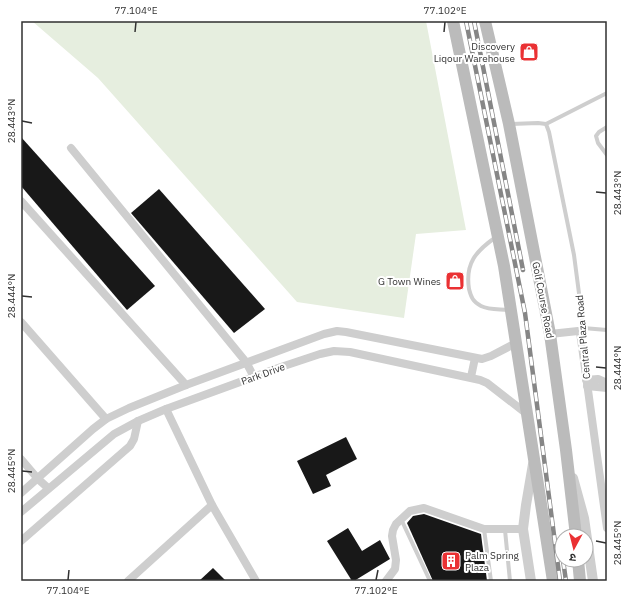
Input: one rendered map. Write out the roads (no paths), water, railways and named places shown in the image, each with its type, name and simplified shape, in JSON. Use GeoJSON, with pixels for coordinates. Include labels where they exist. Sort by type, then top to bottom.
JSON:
{"type":"FeatureCollection","features":[{"type":"Feature","properties":{"kind":"main road"},"geometry":{"type":"LineString","coordinates":[[453,21],[511,310],[553,581]]}},
{"type":"Feature","properties":{"kind":"main road","name":"Golf Course Road"},"geometry":{"type":"LineString","coordinates":[[485,21],[509,124],[550,334],[566,450]]}},
{"type":"Feature","properties":{"kind":"main road"},"geometry":{"type":"LineString","coordinates":[[566,450],[575,528]]}},
{"type":"Feature","properties":{"kind":"main road"},"geometry":{"type":"LineString","coordinates":[[579,568],[580,581]]}},
{"type":"Feature","properties":{"kind":"street"},"geometry":{"type":"LineString","coordinates":[[71,148],[246,362],[254,377]]}},
{"type":"Feature","properties":{"kind":"street"},"geometry":{"type":"LineString","coordinates":[[21,201],[186,385]]}},
{"type":"Feature","properties":{"kind":"street"},"geometry":{"type":"LineString","coordinates":[[21,322],[106,419]]}},
{"type":"Feature","properties":{"kind":"street"},"geometry":{"type":"LineString","coordinates":[[550,334],[582,330]]}},
{"type":"Feature","properties":{"kind":"street","name":"Central Plaza Road"},"geometry":{"type":"LineString","coordinates":[[582,330],[587,383],[607,528]]}},
{"type":"Feature","properties":{"kind":"street","name":"Park Drive"},"geometry":{"type":"LineString","coordinates":[[21,493],[92,429],[106,419],[186,385],[324,334],[337,332],[482,359],[516,343]]}},
{"type":"Feature","properties":{"kind":"street","name":"Park Drive"},"geometry":{"type":"LineString","coordinates":[[21,512],[114,434],[138,421],[166,409],[254,377],[320,354],[334,351],[350,352],[471,377],[487,383],[527,414]]}},
{"type":"Feature","properties":{"kind":"street"},"geometry":{"type":"LineString","coordinates":[[471,377],[475,358]]}},
{"type":"Feature","properties":{"kind":"street"},"geometry":{"type":"LineString","coordinates":[[587,383],[598,379],[607,383]]}},
{"type":"Feature","properties":{"kind":"street"},"geometry":{"type":"LineString","coordinates":[[587,383],[607,388]]}},
{"type":"Feature","properties":{"kind":"street"},"geometry":{"type":"LineString","coordinates":[[166,409],[212,505],[256,581]]}},
{"type":"Feature","properties":{"kind":"street"},"geometry":{"type":"LineString","coordinates":[[21,541],[127,449],[134,439],[138,421]]}},
{"type":"Feature","properties":{"kind":"street","name":"Golf Course Road"},"geometry":{"type":"LineString","coordinates":[[566,450],[584,518],[593,581]]}},
{"type":"Feature","properties":{"kind":"street"},"geometry":{"type":"LineString","coordinates":[[21,459],[48,488]]}},
{"type":"Feature","properties":{"kind":"street"},"geometry":{"type":"LineString","coordinates":[[531,581],[523,529],[534,460]]}},
{"type":"Feature","properties":{"kind":"street"},"geometry":{"type":"LineString","coordinates":[[128,581],[212,505]]}},
{"type":"Feature","properties":{"kind":"street"},"geometry":{"type":"LineString","coordinates":[[386,581],[394,569],[396,560],[392,536],[393,530],[401,519],[410,511],[424,508],[484,529],[523,529]]}},
{"type":"Feature","properties":{"kind":"lane"},"geometry":{"type":"LineString","coordinates":[[509,124],[546,124],[601,94],[607,93]]}},
{"type":"Feature","properties":{"kind":"lane","name":"Central Plaza Road"},"geometry":{"type":"LineString","coordinates":[[546,124],[549,132],[574,255],[582,330]]}},
{"type":"Feature","properties":{"kind":"lane"},"geometry":{"type":"LineString","coordinates":[[607,127],[596,136],[598,143],[607,155]]}},
{"type":"Feature","properties":{"kind":"lane"},"geometry":{"type":"LineString","coordinates":[[497,236],[483,246],[473,259],[469,269],[468,282],[472,299],[480,306],[511,310]]}},
{"type":"Feature","properties":{"kind":"lane"},"geometry":{"type":"LineString","coordinates":[[582,330],[607,330]]}},
{"type":"Feature","properties":{"kind":"lane"},"geometry":{"type":"LineString","coordinates":[[401,519],[430,581]]}},
{"type":"Feature","properties":{"kind":"lane"},"geometry":{"type":"LineString","coordinates":[[484,529],[491,581]]}},
{"type":"Feature","properties":{"kind":"lane"},"geometry":{"type":"LineString","coordinates":[[505,530],[510,581]]}},
{"type":"Feature","properties":{"kind":"railway"},"geometry":{"type":"LineString","coordinates":[[466,21],[525,313],[560,581]]}},
{"type":"Feature","properties":{"kind":"railway"},"geometry":{"type":"LineString","coordinates":[[474,21],[523,270]]}},
{"type":"Feature","properties":{"kind":"railway"},"geometry":{"type":"LineString","coordinates":[[564,568],[566,581]]}},
{"type":"Feature","properties":{"kind":"place","name":"Discovery Liqour Warehouse"},"geometry":{"type":"Point","coordinates":[529,52]}},
{"type":"Feature","properties":{"kind":"place","name":"G Town Wines"},"geometry":{"type":"Point","coordinates":[455,281]}},
{"type":"Feature","properties":{"kind":"place","name":"Palm Spring Plaza"},"geometry":{"type":"Point","coordinates":[451,561]}}]}
